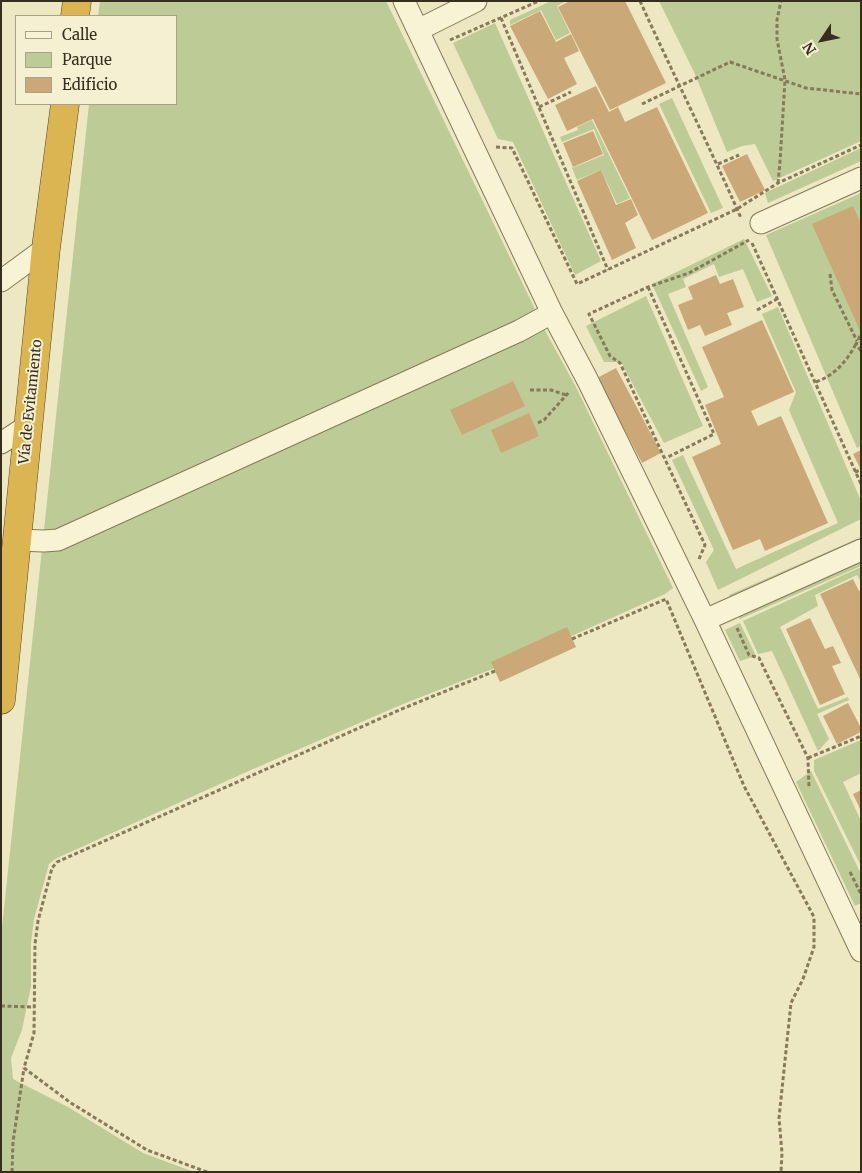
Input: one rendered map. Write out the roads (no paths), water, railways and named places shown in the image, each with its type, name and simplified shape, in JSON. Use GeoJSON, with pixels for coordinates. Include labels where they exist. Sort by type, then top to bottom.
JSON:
{"type":"FeatureCollection","features":[{"type":"Feature","properties":{"kind":"highway"},"geometry":{"type":"LineString","coordinates":[[75,15],[77,1]]}},
{"type":"Feature","properties":{"kind":"highway","name":"Vía de Evitamiento"},"geometry":{"type":"LineString","coordinates":[[1,700],[46,248],[65,105]]}},
{"type":"Feature","properties":{"kind":"street"},"geometry":{"type":"LineString","coordinates":[[404,1],[552,313],[587,379],[854,918],[861,951]]}},
{"type":"Feature","properties":{"kind":"street"},"geometry":{"type":"LineString","coordinates":[[418,30],[476,1]]}},
{"type":"Feature","properties":{"kind":"street"},"geometry":{"type":"LineString","coordinates":[[761,223],[861,178]]}},
{"type":"Feature","properties":{"kind":"street"},"geometry":{"type":"LineString","coordinates":[[1,281],[46,248]]}},
{"type":"Feature","properties":{"kind":"street"},"geometry":{"type":"LineString","coordinates":[[17,540],[58,540],[519,331],[552,313]]}},
{"type":"Feature","properties":{"kind":"street"},"geometry":{"type":"LineString","coordinates":[[1,443],[29,425]]}},
{"type":"Feature","properties":{"kind":"street"},"geometry":{"type":"LineString","coordinates":[[705,620],[861,550]]}}]}
